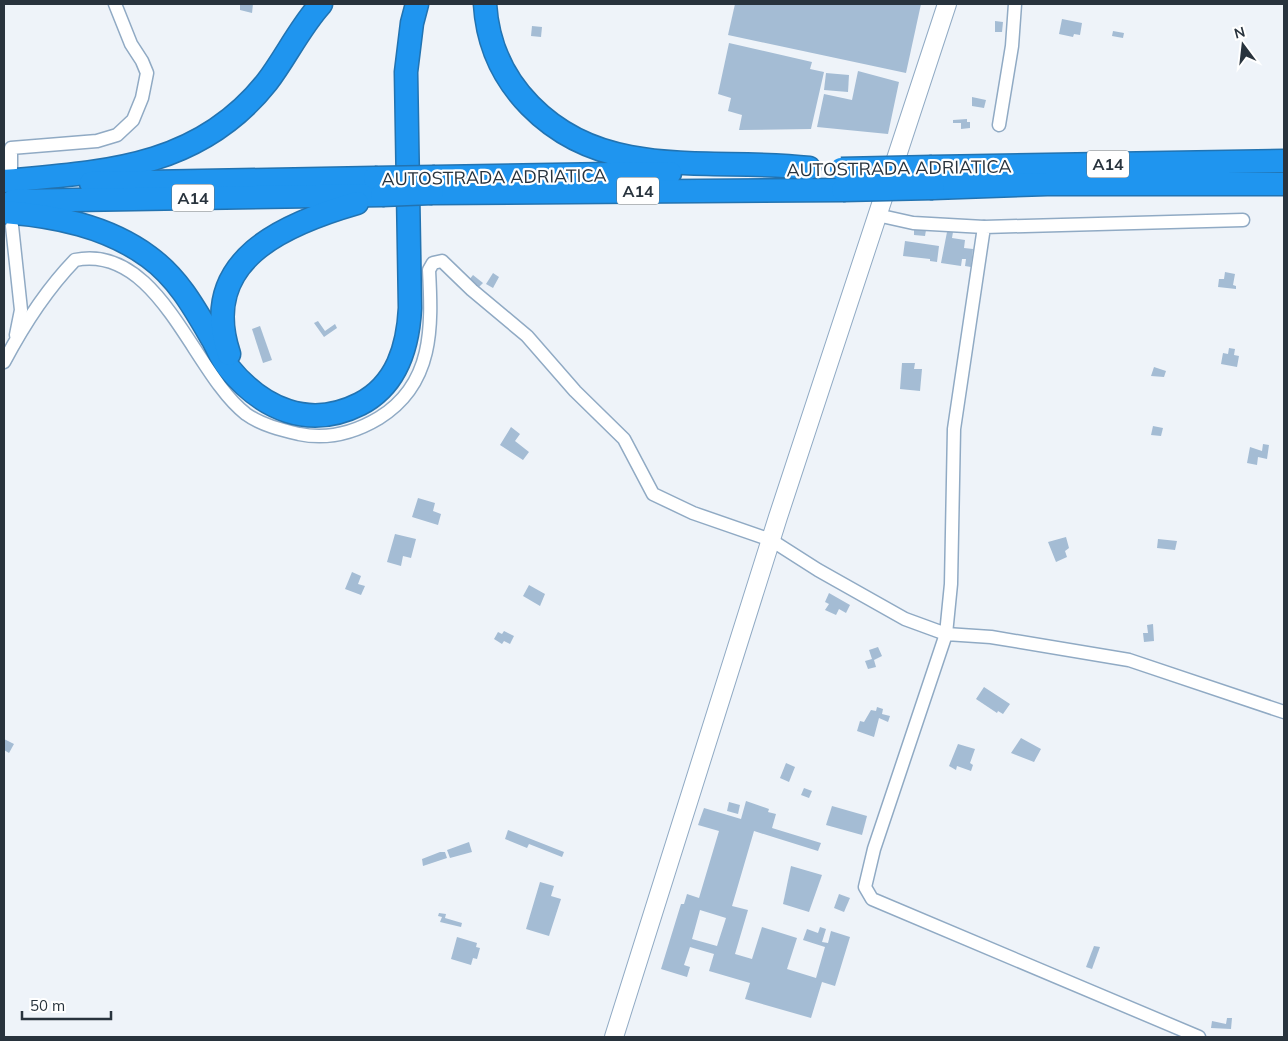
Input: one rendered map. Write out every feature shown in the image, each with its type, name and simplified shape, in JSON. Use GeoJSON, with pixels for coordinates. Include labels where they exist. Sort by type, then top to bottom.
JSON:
{"type":"FeatureCollection","features":[{"type":"Feature","properties":{"kind":"highway"},"geometry":{"type":"LineString","coordinates":[[6,178],[92,173],[143,162],[198,142],[232,120],[267,82],[321,4]]}},
{"type":"Feature","properties":{"kind":"highway"},"geometry":{"type":"LineString","coordinates":[[8,219],[31,214],[84,225],[128,243],[149,257],[181,286],[228,366],[250,390],[273,406],[304,415],[320,416],[336,414],[364,402],[384,385],[399,364],[407,340],[410,315],[406,72],[412,22],[417,4]]}},
{"type":"Feature","properties":{"kind":"highway","name":"A14"},"geometry":{"type":"LineString","coordinates":[[485,4],[486,20],[492,44],[508,80],[534,112],[578,141],[629,157],[666,162],[777,164],[808,168]]}},
{"type":"Feature","properties":{"kind":"highway","name":"AUTOSTRADA ADRIATICA"},"geometry":{"type":"LineString","coordinates":[[434,185],[932,178],[1284,162]]}},
{"type":"Feature","properties":{"kind":"highway","name":"AUTOSTRADA ADRIATICA"},"geometry":{"type":"LineString","coordinates":[[4,201],[434,185],[808,168],[842,179]]}},
{"type":"Feature","properties":{"kind":"highway","name":"AUTOSTRADA ADRIATICA"},"geometry":{"type":"LineString","coordinates":[[6,178],[378,187]]}},
{"type":"Feature","properties":{"kind":"highway","name":"AUTOSTRADA ADRIATICA"},"geometry":{"type":"LineString","coordinates":[[932,178],[1047,184],[1284,184]]}},
{"type":"Feature","properties":{"kind":"highway"},"geometry":{"type":"LineString","coordinates":[[241,379],[230,357],[222,325],[228,285],[244,259],[269,238],[284,229],[378,187]]}},
{"type":"Feature","properties":{"kind":"main road"},"geometry":{"type":"LineString","coordinates":[[614,1037],[771,540],[947,4]]}},
{"type":"Feature","properties":{"kind":"street"},"geometry":{"type":"LineString","coordinates":[[6,178],[11,148],[97,141],[117,135],[133,120],[142,98],[147,73],[127,37],[115,4]]}},
{"type":"Feature","properties":{"kind":"street"},"geometry":{"type":"LineString","coordinates":[[999,125],[1012,46],[1015,4]]}},
{"type":"Feature","properties":{"kind":"street"},"geometry":{"type":"LineString","coordinates":[[877,215],[912,223],[984,227],[1244,220]]}},
{"type":"Feature","properties":{"kind":"street"},"geometry":{"type":"LineString","coordinates":[[8,219],[21,310],[14,342]]}},
{"type":"Feature","properties":{"kind":"street"},"geometry":{"type":"LineString","coordinates":[[984,227],[954,429],[952,584],[946,634],[874,849],[865,887],[872,899],[1199,1037]]}},
{"type":"Feature","properties":{"kind":"street"},"geometry":{"type":"LineString","coordinates":[[4,362],[14,342],[75,260],[88,257],[109,261],[132,273],[156,294],[222,388],[248,415],[284,431],[304,435],[346,434],[366,426],[390,411],[410,391],[420,372],[430,336],[432,318],[429,270],[433,263],[442,261],[472,290],[527,336],[575,390],[624,439],[653,494],[693,513],[771,540],[818,570],[905,619],[946,634],[991,637],[1130,660],[1284,712]]}},
{"type":"Feature","properties":{"kind":"building"},"geometry":{"type":"Polygon","coordinates":[[[240,4],[253,4],[252,13],[240,10],[240,4]]]}},
{"type":"Feature","properties":{"kind":"building"},"geometry":{"type":"Polygon","coordinates":[[[735,4],[921,4],[906,73],[728,35],[735,4]]]}},
{"type":"Feature","properties":{"kind":"building"},"geometry":{"type":"Polygon","coordinates":[[[1062,19],[1082,23],[1080,35],[1074,34],[1073,37],[1059,34],[1062,19]]]}},
{"type":"Feature","properties":{"kind":"building"},"geometry":{"type":"Polygon","coordinates":[[[995,21],[1003,22],[1002,32],[995,32],[995,21]]]}},
{"type":"Feature","properties":{"kind":"building"},"geometry":{"type":"Polygon","coordinates":[[[532,26],[542,27],[541,37],[531,36],[532,26]]]}},
{"type":"Feature","properties":{"kind":"building"},"geometry":{"type":"Polygon","coordinates":[[[1113,31],[1124,33],[1123,38],[1112,36],[1113,31]]]}},
{"type":"Feature","properties":{"kind":"building"},"geometry":{"type":"Polygon","coordinates":[[[729,43],[812,62],[810,69],[824,72],[811,129],[739,130],[742,115],[728,111],[731,98],[718,94],[729,43]]]}},
{"type":"Feature","properties":{"kind":"building"},"geometry":{"type":"Polygon","coordinates":[[[858,71],[899,82],[888,134],[817,127],[824,94],[852,100],[858,71]]]}},
{"type":"Feature","properties":{"kind":"building"},"geometry":{"type":"Polygon","coordinates":[[[826,73],[849,75],[848,92],[824,90],[826,73]]]}},
{"type":"Feature","properties":{"kind":"building"},"geometry":{"type":"Polygon","coordinates":[[[972,97],[986,100],[984,108],[972,106],[972,97]]]}},
{"type":"Feature","properties":{"kind":"building"},"geometry":{"type":"Polygon","coordinates":[[[967,119],[967,122],[970,122],[970,128],[961,129],[961,123],[953,123],[953,120],[967,119]]]}},
{"type":"Feature","properties":{"kind":"building"},"geometry":{"type":"Polygon","coordinates":[[[914,230],[926,230],[925,236],[914,235],[914,230]]]}},
{"type":"Feature","properties":{"kind":"building"},"geometry":{"type":"Polygon","coordinates":[[[947,232],[953,232],[952,238],[965,240],[964,248],[973,249],[971,267],[965,266],[966,259],[962,259],[961,266],[941,263],[947,232]]]}},
{"type":"Feature","properties":{"kind":"building"},"geometry":{"type":"Polygon","coordinates":[[[905,241],[939,246],[937,262],[930,261],[930,259],[903,256],[905,241]]]}},
{"type":"Feature","properties":{"kind":"building"},"geometry":{"type":"Polygon","coordinates":[[[1225,272],[1235,274],[1233,285],[1236,286],[1236,289],[1218,287],[1219,279],[1224,279],[1225,272]]]}},
{"type":"Feature","properties":{"kind":"building"},"geometry":{"type":"Polygon","coordinates":[[[493,273],[499,277],[493,288],[486,284],[493,273]]]}},
{"type":"Feature","properties":{"kind":"building"},"geometry":{"type":"Polygon","coordinates":[[[473,275],[483,283],[478,288],[469,280],[473,275]]]}},
{"type":"Feature","properties":{"kind":"building"},"geometry":{"type":"Polygon","coordinates":[[[318,321],[325,331],[335,324],[337,328],[324,337],[314,323],[318,321]]]}},
{"type":"Feature","properties":{"kind":"building"},"geometry":{"type":"Polygon","coordinates":[[[260,326],[272,360],[263,363],[252,329],[260,326]]]}},
{"type":"Feature","properties":{"kind":"building"},"geometry":{"type":"Polygon","coordinates":[[[1229,348],[1235,349],[1234,355],[1239,356],[1237,367],[1221,364],[1223,353],[1228,354],[1229,348]]]}},
{"type":"Feature","properties":{"kind":"building"},"geometry":{"type":"Polygon","coordinates":[[[902,363],[915,363],[914,369],[922,369],[920,391],[900,389],[902,363]]]}},
{"type":"Feature","properties":{"kind":"building"},"geometry":{"type":"Polygon","coordinates":[[[1154,367],[1166,371],[1164,377],[1151,376],[1154,367]]]}},
{"type":"Feature","properties":{"kind":"building"},"geometry":{"type":"Polygon","coordinates":[[[1153,426],[1163,428],[1161,436],[1151,435],[1153,426]]]}},
{"type":"Feature","properties":{"kind":"building"},"geometry":{"type":"Polygon","coordinates":[[[511,427],[520,434],[515,441],[529,452],[523,460],[500,445],[511,427]]]}},
{"type":"Feature","properties":{"kind":"building"},"geometry":{"type":"Polygon","coordinates":[[[1263,444],[1269,445],[1267,459],[1258,457],[1257,465],[1247,463],[1250,447],[1262,451],[1263,444]]]}},
{"type":"Feature","properties":{"kind":"building"},"geometry":{"type":"Polygon","coordinates":[[[418,498],[435,503],[433,511],[441,514],[438,525],[412,517],[418,498]]]}},
{"type":"Feature","properties":{"kind":"building"},"geometry":{"type":"Polygon","coordinates":[[[395,534],[416,539],[411,558],[403,556],[401,566],[387,562],[395,534]]]}},
{"type":"Feature","properties":{"kind":"building"},"geometry":{"type":"Polygon","coordinates":[[[1066,537],[1069,548],[1065,551],[1067,557],[1056,562],[1048,542],[1066,537]]]}},
{"type":"Feature","properties":{"kind":"building"},"geometry":{"type":"Polygon","coordinates":[[[1158,539],[1177,541],[1175,550],[1157,548],[1158,539]]]}},
{"type":"Feature","properties":{"kind":"building"},"geometry":{"type":"Polygon","coordinates":[[[352,572],[361,576],[358,584],[365,586],[361,595],[345,589],[352,572]]]}},
{"type":"Feature","properties":{"kind":"building"},"geometry":{"type":"Polygon","coordinates":[[[529,585],[545,594],[540,606],[523,596],[529,585]]]}},
{"type":"Feature","properties":{"kind":"building"},"geometry":{"type":"Polygon","coordinates":[[[829,593],[850,605],[846,613],[839,609],[836,615],[825,610],[829,604],[825,602],[829,593]]]}},
{"type":"Feature","properties":{"kind":"building"},"geometry":{"type":"Polygon","coordinates":[[[1153,624],[1154,641],[1144,642],[1143,633],[1148,633],[1147,625],[1153,624]]]}},
{"type":"Feature","properties":{"kind":"building"},"geometry":{"type":"Polygon","coordinates":[[[504,631],[514,636],[510,644],[504,641],[502,644],[494,639],[498,632],[502,634],[504,631]]]}},
{"type":"Feature","properties":{"kind":"building"},"geometry":{"type":"Polygon","coordinates":[[[878,647],[882,656],[874,660],[876,667],[868,669],[865,661],[872,659],[869,650],[878,647]]]}},
{"type":"Feature","properties":{"kind":"building"},"geometry":{"type":"Polygon","coordinates":[[[984,687],[1010,704],[1003,714],[998,711],[997,713],[976,699],[984,687]]]}},
{"type":"Feature","properties":{"kind":"building"},"geometry":{"type":"Polygon","coordinates":[[[877,707],[883,709],[882,714],[890,716],[888,722],[879,718],[874,737],[857,731],[860,721],[864,722],[871,710],[876,711],[877,707]]]}},
{"type":"Feature","properties":{"kind":"building"},"geometry":{"type":"Polygon","coordinates":[[[1021,738],[1041,749],[1034,762],[1011,753],[1021,738]]]}},
{"type":"Feature","properties":{"kind":"building"},"geometry":{"type":"Polygon","coordinates":[[[4,739],[14,744],[9,753],[4,750],[4,739]]]}},
{"type":"Feature","properties":{"kind":"building"},"geometry":{"type":"Polygon","coordinates":[[[958,744],[975,749],[970,763],[973,765],[971,771],[957,766],[956,770],[949,766],[958,744]]]}},
{"type":"Feature","properties":{"kind":"building"},"geometry":{"type":"Polygon","coordinates":[[[786,763],[795,767],[789,782],[780,778],[786,763]]]}},
{"type":"Feature","properties":{"kind":"building"},"geometry":{"type":"Polygon","coordinates":[[[804,788],[812,791],[809,798],[801,795],[804,788]]]}},
{"type":"Feature","properties":{"kind":"building"},"geometry":{"type":"Polygon","coordinates":[[[746,801],[769,809],[768,812],[776,814],[772,828],[821,843],[818,851],[754,831],[732,906],[748,910],[735,954],[752,959],[762,927],[797,938],[787,969],[816,978],[825,947],[803,940],[807,929],[818,933],[820,927],[826,929],[822,942],[828,943],[831,931],[850,937],[835,986],[822,982],[811,1018],[745,999],[750,983],[709,971],[714,954],[690,947],[684,965],[690,967],[687,977],[661,969],[681,904],[684,904],[687,894],[699,898],[719,831],[698,825],[704,808],[741,819],[746,801]],[[700,910],[692,939],[717,946],[726,918],[700,910]]]}},
{"type":"Feature","properties":{"kind":"building"},"geometry":{"type":"Polygon","coordinates":[[[729,802],[740,805],[738,814],[727,811],[729,802]]]}},
{"type":"Feature","properties":{"kind":"building"},"geometry":{"type":"Polygon","coordinates":[[[832,806],[867,816],[862,835],[826,825],[832,806]]]}},
{"type":"Feature","properties":{"kind":"building"},"geometry":{"type":"Polygon","coordinates":[[[508,830],[564,852],[562,857],[529,844],[527,848],[505,839],[508,830]]]}},
{"type":"Feature","properties":{"kind":"building"},"geometry":{"type":"Polygon","coordinates":[[[469,842],[472,852],[450,858],[447,850],[469,842]]]}},
{"type":"Feature","properties":{"kind":"building"},"geometry":{"type":"Polygon","coordinates":[[[445,852],[447,858],[423,866],[422,859],[445,852]]]}},
{"type":"Feature","properties":{"kind":"building"},"geometry":{"type":"Polygon","coordinates":[[[791,866],[822,875],[809,912],[783,904],[791,866]]]}},
{"type":"Feature","properties":{"kind":"building"},"geometry":{"type":"Polygon","coordinates":[[[540,882],[554,886],[551,896],[561,899],[549,936],[526,929],[540,882]]]}},
{"type":"Feature","properties":{"kind":"building"},"geometry":{"type":"Polygon","coordinates":[[[839,894],[850,898],[844,912],[834,908],[839,894]]]}},
{"type":"Feature","properties":{"kind":"building"},"geometry":{"type":"Polygon","coordinates":[[[439,913],[446,914],[445,918],[462,923],[461,927],[440,922],[442,917],[438,916],[439,913]]]}},
{"type":"Feature","properties":{"kind":"building"},"geometry":{"type":"Polygon","coordinates":[[[457,937],[477,943],[476,947],[480,948],[477,959],[473,958],[471,965],[451,959],[457,937]]]}},
{"type":"Feature","properties":{"kind":"building"},"geometry":{"type":"Polygon","coordinates":[[[1094,946],[1100,947],[1092,969],[1086,967],[1094,946]]]}},
{"type":"Feature","properties":{"kind":"building"},"geometry":{"type":"Polygon","coordinates":[[[1227,1018],[1232,1018],[1231,1029],[1211,1028],[1212,1021],[1226,1024],[1227,1018]]]}}]}
